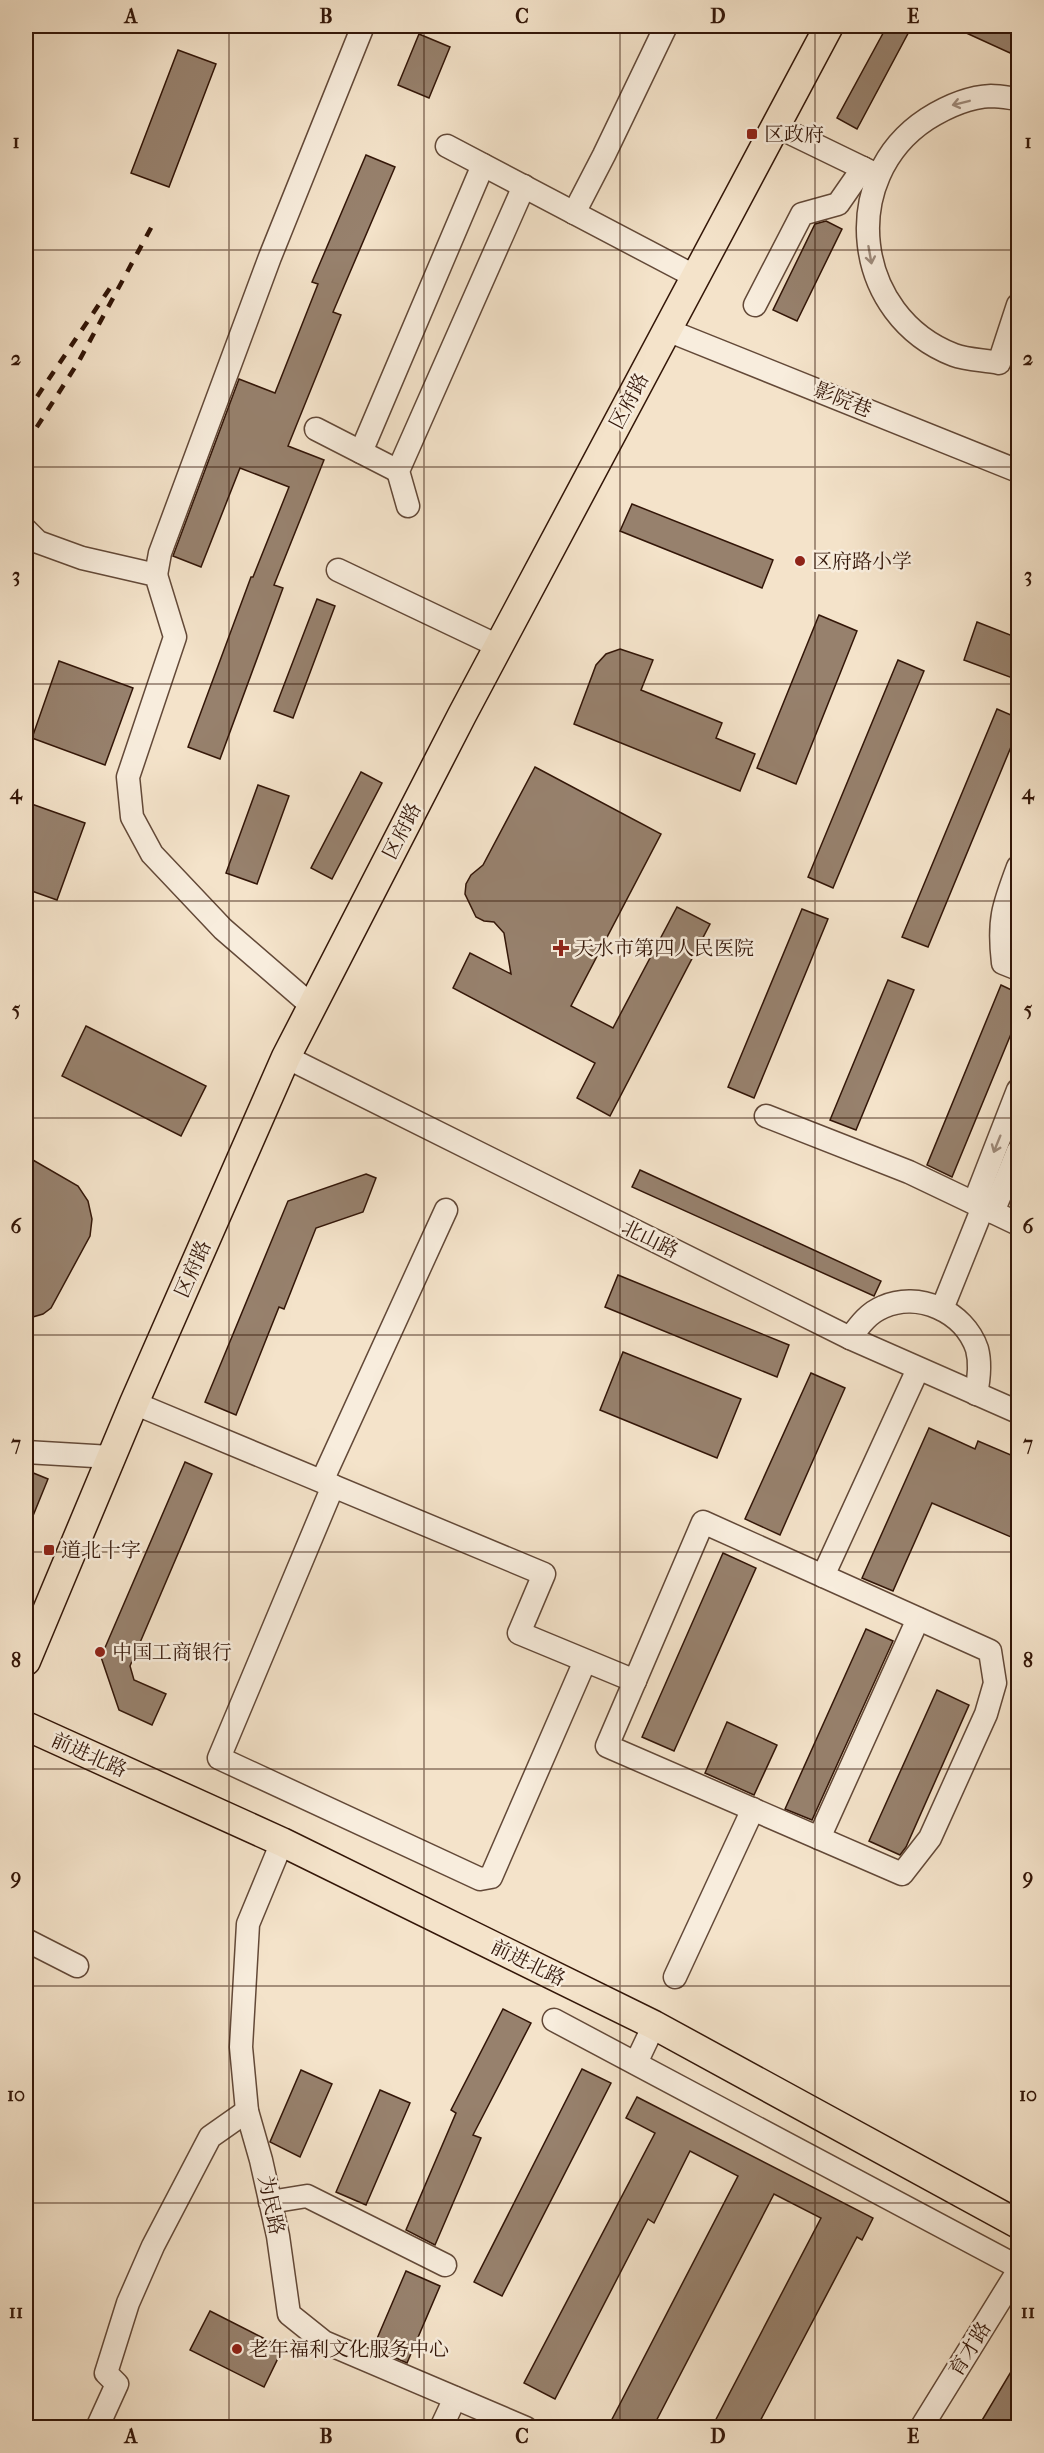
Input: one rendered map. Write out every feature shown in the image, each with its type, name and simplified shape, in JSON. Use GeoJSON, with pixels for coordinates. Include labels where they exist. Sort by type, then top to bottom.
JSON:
{"type":"FeatureCollection","features":[{"type":"Feature","properties":{"kind":"main road","name":"区府路"},"geometry":{"type":"LineString","coordinates":[[26,1661],[134,1403],[286,1057],[498,646],[829,26]]}},
{"type":"Feature","properties":{"kind":"main road","name":"前进北路"},"geometry":{"type":"LineString","coordinates":[[26,1726],[282,1842],[654,2025],[1018,2224]]}},
{"type":"Feature","properties":{"kind":"street"},"geometry":{"type":"LineString","coordinates":[[312,1006],[224,929],[152,854],[132,817],[128,777],[175,637],[156,575],[160,553],[270,257],[363,26]]}},
{"type":"Feature","properties":{"kind":"street"},"geometry":{"type":"LineString","coordinates":[[574,213],[666,26]]}},
{"type":"Feature","properties":{"kind":"street"},"geometry":{"type":"LineString","coordinates":[[755,305],[802,214],[838,204],[871,172],[881,168],[909,132],[947,107],[991,96],[1018,99]]}},
{"type":"Feature","properties":{"kind":"street"},"geometry":{"type":"LineString","coordinates":[[776,126],[871,172]]}},
{"type":"Feature","properties":{"kind":"street"},"geometry":{"type":"LineString","coordinates":[[447,146],[696,276]]}},
{"type":"Feature","properties":{"kind":"street"},"geometry":{"type":"LineString","coordinates":[[361,452],[483,165]]}},
{"type":"Feature","properties":{"kind":"street"},"geometry":{"type":"LineString","coordinates":[[871,172],[867,211],[869,256],[885,299],[915,333],[954,355],[999,363],[1018,305]]}},
{"type":"Feature","properties":{"kind":"street"},"geometry":{"type":"LineString","coordinates":[[408,506],[398,471],[524,186]]}},
{"type":"Feature","properties":{"kind":"street","name":"影院巷"},"geometry":{"type":"LineString","coordinates":[[667,330],[1018,471]]}},
{"type":"Feature","properties":{"kind":"street"},"geometry":{"type":"LineString","coordinates":[[316,429],[398,471]]}},
{"type":"Feature","properties":{"kind":"street"},"geometry":{"type":"LineString","coordinates":[[26,530],[38,542],[82,558],[156,575]]}},
{"type":"Feature","properties":{"kind":"street"},"geometry":{"type":"LineString","coordinates":[[338,570],[498,646]]}},
{"type":"Feature","properties":{"kind":"street"},"geometry":{"type":"LineString","coordinates":[[1018,867],[1003,907],[1000,937],[1004,963],[1018,969]]}},
{"type":"Feature","properties":{"kind":"street","name":"北山路"},"geometry":{"type":"LineString","coordinates":[[286,1057],[850,1338],[1018,1412]]}},
{"type":"Feature","properties":{"kind":"street"},"geometry":{"type":"LineString","coordinates":[[942,1309],[983,1208],[1018,1090]]}},
{"type":"Feature","properties":{"kind":"street"},"geometry":{"type":"LineString","coordinates":[[766,1116],[909,1172],[1018,1224]]}},
{"type":"Feature","properties":{"kind":"street"},"geometry":{"type":"LineString","coordinates":[[983,1208],[1018,1151]]}},
{"type":"Feature","properties":{"kind":"street"},"geometry":{"type":"LineString","coordinates":[[446,1210],[328,1484],[219,1758],[480,1879],[491,1876],[585,1660]]}},
{"type":"Feature","properties":{"kind":"street"},"geometry":{"type":"LineString","coordinates":[[850,1338],[864,1320],[883,1307],[905,1301],[928,1303],[949,1312],[966,1328],[976,1348],[980,1371],[976,1394]]}},
{"type":"Feature","properties":{"kind":"street"},"geometry":{"type":"LineString","coordinates":[[823,1576],[918,1369]]}},
{"type":"Feature","properties":{"kind":"street"},"geometry":{"type":"LineString","coordinates":[[134,1403],[544,1574],[519,1634],[635,1682]]}},
{"type":"Feature","properties":{"kind":"street"},"geometry":{"type":"LineString","coordinates":[[26,1452],[111,1457]]}},
{"type":"Feature","properties":{"kind":"street"},"geometry":{"type":"LineString","coordinates":[[703,1522],[823,1576],[990,1651],[995,1683],[986,1714],[930,1838],[902,1874],[607,1746],[703,1522]]}},
{"type":"Feature","properties":{"kind":"street"},"geometry":{"type":"LineString","coordinates":[[819,1838],[918,1619]]}},
{"type":"Feature","properties":{"kind":"street"},"geometry":{"type":"LineString","coordinates":[[675,1977],[753,1809]]}},
{"type":"Feature","properties":{"kind":"street","name":"为民路"},"geometry":{"type":"LineString","coordinates":[[282,1842],[248,1924],[241,2047],[247,2111],[278,2236],[290,2314],[324,2342],[526,2427]]}},
{"type":"Feature","properties":{"kind":"street"},"geometry":{"type":"LineString","coordinates":[[26,1940],[77,1966]]}},
{"type":"Feature","properties":{"kind":"street"},"geometry":{"type":"LineString","coordinates":[[554,2020],[1018,2269]]}},
{"type":"Feature","properties":{"kind":"street"},"geometry":{"type":"LineString","coordinates":[[636,2063],[654,2025]]}},
{"type":"Feature","properties":{"kind":"street"},"geometry":{"type":"LineString","coordinates":[[97,2427],[117,2384],[106,2373],[128,2303],[153,2246],[210,2137],[247,2111]]}},
{"type":"Feature","properties":{"kind":"street"},"geometry":{"type":"LineString","coordinates":[[270,2202],[307,2196],[445,2265]]}},
{"type":"Feature","properties":{"kind":"street","name":"育才路"},"geometry":{"type":"LineString","coordinates":[[921,2427],[1018,2269]]}},
{"type":"Feature","properties":{"kind":"street"},"geometry":{"type":"LineString","coordinates":[[441,2427],[455,2398]]}},
{"type":"Feature","properties":{"kind":"building"},"geometry":{"type":"Polygon","coordinates":[[[887,26],[912,26],[857,129],[837,118],[887,26]]]}},
{"type":"Feature","properties":{"kind":"building"},"geometry":{"type":"Polygon","coordinates":[[[951,26],[1012,26],[1018,28],[1018,35],[1010,53],[951,26]]]}},
{"type":"Feature","properties":{"kind":"building"},"geometry":{"type":"Polygon","coordinates":[[[419,34],[450,47],[429,98],[398,85],[419,34]]]}},
{"type":"Feature","properties":{"kind":"building"},"geometry":{"type":"Polygon","coordinates":[[[178,50],[216,64],[169,187],[131,173],[178,50]]]}},
{"type":"Feature","properties":{"kind":"building"},"geometry":{"type":"Polygon","coordinates":[[[366,155],[395,167],[333,312],[341,315],[288,446],[324,460],[274,585],[283,588],[220,759],[188,747],[251,577],[253,577],[289,487],[240,468],[201,567],[173,556],[239,379],[275,393],[318,284],[312,282],[366,155]]]}},
{"type":"Feature","properties":{"kind":"building"},"geometry":{"type":"Polygon","coordinates":[[[826,221],[842,229],[797,321],[773,310],[815,224],[826,221]]]}},
{"type":"Feature","properties":{"kind":"building"},"geometry":{"type":"Polygon","coordinates":[[[632,504],[773,560],[762,588],[620,531],[632,504]]]}},
{"type":"Feature","properties":{"kind":"building"},"geometry":{"type":"Polygon","coordinates":[[[317,599],[335,606],[293,718],[274,711],[317,599]]]}},
{"type":"Feature","properties":{"kind":"building"},"geometry":{"type":"Polygon","coordinates":[[[819,615],[857,631],[796,784],[757,768],[819,615]]]}},
{"type":"Feature","properties":{"kind":"building"},"geometry":{"type":"Polygon","coordinates":[[[977,622],[1018,638],[1018,680],[964,660],[977,622]]]}},
{"type":"Feature","properties":{"kind":"building"},"geometry":{"type":"Polygon","coordinates":[[[620,649],[653,660],[641,690],[722,723],[716,738],[755,754],[740,791],[574,724],[596,665],[606,654],[620,649]]]}},
{"type":"Feature","properties":{"kind":"building"},"geometry":{"type":"Polygon","coordinates":[[[898,660],[924,671],[833,888],[808,877],[898,660]]]}},
{"type":"Feature","properties":{"kind":"building"},"geometry":{"type":"Polygon","coordinates":[[[59,661],[133,688],[105,765],[32,738],[59,661]]]}},
{"type":"Feature","properties":{"kind":"building"},"geometry":{"type":"Polygon","coordinates":[[[997,709],[1018,718],[1018,730],[928,947],[902,937],[997,709]]]}},
{"type":"Feature","properties":{"kind":"building"},"geometry":{"type":"Polygon","coordinates":[[[535,767],[661,834],[571,1006],[613,1028],[677,907],[710,924],[610,1116],[577,1098],[595,1063],[453,988],[470,953],[511,974],[504,933],[494,922],[476,917],[465,894],[466,884],[471,875],[483,865],[535,767]]]}},
{"type":"Feature","properties":{"kind":"building"},"geometry":{"type":"Polygon","coordinates":[[[361,772],[382,783],[332,879],[311,868],[361,772]]]}},
{"type":"Feature","properties":{"kind":"building"},"geometry":{"type":"Polygon","coordinates":[[[258,785],[289,796],[257,884],[226,873],[258,785]]]}},
{"type":"Feature","properties":{"kind":"building"},"geometry":{"type":"Polygon","coordinates":[[[26,802],[85,823],[57,900],[26,889],[26,802]]]}},
{"type":"Feature","properties":{"kind":"building"},"geometry":{"type":"Polygon","coordinates":[[[802,909],[828,919],[754,1098],[728,1087],[802,909]]]}},
{"type":"Feature","properties":{"kind":"building"},"geometry":{"type":"Polygon","coordinates":[[[888,980],[914,990],[856,1130],[830,1120],[888,980]]]}},
{"type":"Feature","properties":{"kind":"building"},"geometry":{"type":"Polygon","coordinates":[[[1001,985],[1018,993],[1018,1017],[952,1177],[927,1165],[1001,985]]]}},
{"type":"Feature","properties":{"kind":"building"},"geometry":{"type":"Polygon","coordinates":[[[86,1026],[206,1086],[181,1136],[62,1076],[86,1026]]]}},
{"type":"Feature","properties":{"kind":"building"},"geometry":{"type":"Polygon","coordinates":[[[26,1156],[78,1186],[88,1201],[92,1219],[90,1236],[51,1308],[43,1314],[26,1319],[26,1156]]]}},
{"type":"Feature","properties":{"kind":"building"},"geometry":{"type":"Polygon","coordinates":[[[640,1170],[881,1281],[874,1296],[632,1187],[640,1170]]]}},
{"type":"Feature","properties":{"kind":"building"},"geometry":{"type":"Polygon","coordinates":[[[366,1174],[376,1178],[363,1212],[316,1228],[284,1309],[279,1307],[236,1415],[205,1402],[288,1201],[366,1174]]]}},
{"type":"Feature","properties":{"kind":"building"},"geometry":{"type":"Polygon","coordinates":[[[618,1275],[789,1345],[777,1377],[605,1307],[618,1275]]]}},
{"type":"Feature","properties":{"kind":"building"},"geometry":{"type":"Polygon","coordinates":[[[623,1352],[741,1399],[717,1458],[600,1410],[623,1352]]]}},
{"type":"Feature","properties":{"kind":"building"},"geometry":{"type":"Polygon","coordinates":[[[811,1373],[845,1388],[780,1535],[745,1519],[811,1373]]]}},
{"type":"Feature","properties":{"kind":"building"},"geometry":{"type":"Polygon","coordinates":[[[929,1428],[975,1449],[978,1441],[1018,1458],[1018,1540],[932,1503],[893,1591],[862,1578],[929,1428]]]}},
{"type":"Feature","properties":{"kind":"building"},"geometry":{"type":"Polygon","coordinates":[[[185,1462],[212,1474],[130,1666],[134,1680],[166,1694],[152,1725],[119,1710],[101,1657],[185,1462]]]}},
{"type":"Feature","properties":{"kind":"building"},"geometry":{"type":"Polygon","coordinates":[[[26,1470],[48,1479],[26,1533],[26,1470]]]}},
{"type":"Feature","properties":{"kind":"building"},"geometry":{"type":"Polygon","coordinates":[[[723,1553],[756,1568],[674,1751],[642,1737],[723,1553]]]}},
{"type":"Feature","properties":{"kind":"building"},"geometry":{"type":"Polygon","coordinates":[[[866,1629],[893,1641],[812,1820],[785,1809],[866,1629]]]}},
{"type":"Feature","properties":{"kind":"building"},"geometry":{"type":"Polygon","coordinates":[[[937,1690],[969,1705],[906,1847],[900,1855],[869,1841],[937,1690]]]}},
{"type":"Feature","properties":{"kind":"building"},"geometry":{"type":"Polygon","coordinates":[[[727,1722],[777,1745],[754,1795],[705,1773],[727,1722]]]}},
{"type":"Feature","properties":{"kind":"building"},"geometry":{"type":"Polygon","coordinates":[[[503,2009],[531,2023],[473,2135],[481,2138],[435,2245],[406,2230],[456,2113],[451,2110],[503,2009]]]}},
{"type":"Feature","properties":{"kind":"building"},"geometry":{"type":"Polygon","coordinates":[[[582,2069],[611,2083],[502,2296],[474,2282],[582,2069]]]}},
{"type":"Feature","properties":{"kind":"building"},"geometry":{"type":"Polygon","coordinates":[[[301,2070],[332,2084],[300,2157],[270,2142],[301,2070]]]}},
{"type":"Feature","properties":{"kind":"building"},"geometry":{"type":"Polygon","coordinates":[[[380,2090],[410,2103],[366,2205],[336,2192],[380,2090]]]}},
{"type":"Feature","properties":{"kind":"building"},"geometry":{"type":"Polygon","coordinates":[[[637,2097],[873,2218],[862,2240],[857,2237],[757,2427],[712,2427],[821,2218],[774,2194],[653,2427],[608,2427],[738,2176],[690,2151],[654,2223],[648,2219],[555,2399],[524,2383],[655,2133],[626,2118],[637,2097]]]}},
{"type":"Feature","properties":{"kind":"building"},"geometry":{"type":"Polygon","coordinates":[[[406,2271],[440,2286],[407,2363],[373,2348],[406,2271]]]}},
{"type":"Feature","properties":{"kind":"building","name":"老年福利文化服务中心"},"geometry":{"type":"Polygon","coordinates":[[[210,2311],[283,2348],[264,2387],[190,2350],[210,2311]]]}},
{"type":"Feature","properties":{"kind":"building"},"geometry":{"type":"Polygon","coordinates":[[[1018,2360],[1018,2427],[978,2427],[1018,2360]]]}},
{"type":"Feature","properties":{"kind":"railway"},"geometry":{"type":"LineString","coordinates":[[26,444],[79,361],[152,226]]}},
{"type":"Feature","properties":{"kind":"railway"},"geometry":{"type":"LineString","coordinates":[[26,413],[112,285]]}},
{"type":"Feature","properties":{"kind":"place","name":"区政府"},"geometry":{"type":"Point","coordinates":[752,134]}},
{"type":"Feature","properties":{"kind":"place","name":"区府路小学"},"geometry":{"type":"Point","coordinates":[800,561]}},
{"type":"Feature","properties":{"kind":"place","name":"天水市第四人民医院"},"geometry":{"type":"Point","coordinates":[561,948]}},
{"type":"Feature","properties":{"kind":"place","name":"道北十字"},"geometry":{"type":"Point","coordinates":[49,1550]}},
{"type":"Feature","properties":{"kind":"place","name":"中国工商银行"},"geometry":{"type":"Point","coordinates":[100,1652]}},
{"type":"Feature","properties":{"kind":"place","name":"老年福利文化服务中心"},"geometry":{"type":"Point","coordinates":[237,2349]}}]}
